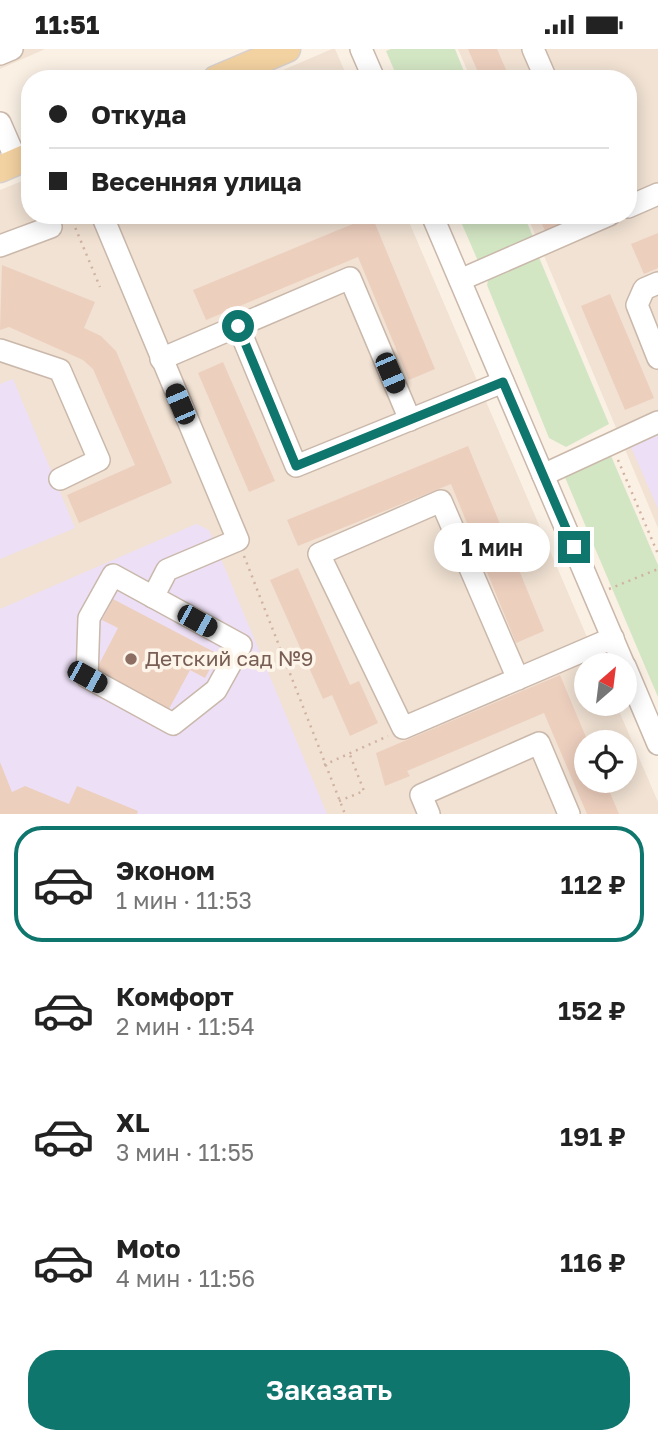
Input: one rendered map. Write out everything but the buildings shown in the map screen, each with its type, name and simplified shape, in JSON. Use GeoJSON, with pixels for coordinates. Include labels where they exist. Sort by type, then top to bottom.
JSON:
{"type":"FeatureCollection","features":[{"type":"Feature","properties":{"kind":"main road"},"geometry":{"type":"LineString","coordinates":[[237,70],[287,49]]}},
{"type":"Feature","properties":{"kind":"street"},"geometry":{"type":"LineString","coordinates":[[0,54],[12,49]]}},
{"type":"Feature","properties":{"kind":"street"},"geometry":{"type":"LineString","coordinates":[[361,49],[370,70]]}},
{"type":"Feature","properties":{"kind":"street"},"geometry":{"type":"LineString","coordinates":[[534,49],[542,70]]}},
{"type":"Feature","properties":{"kind":"street"},"geometry":{"type":"LineString","coordinates":[[0,123],[15,162]]}},
{"type":"Feature","properties":{"kind":"street"},"geometry":{"type":"LineString","coordinates":[[637,203],[658,194]]}},
{"type":"Feature","properties":{"kind":"street"},"geometry":{"type":"LineString","coordinates":[[106,224],[237,540],[167,570],[153,597]]}},
{"type":"Feature","properties":{"kind":"street"},"geometry":{"type":"LineString","coordinates":[[436,224],[619,653]]}},
{"type":"Feature","properties":{"kind":"street"},"geometry":{"type":"LineString","coordinates":[[460,279],[587,224]]}},
{"type":"Feature","properties":{"kind":"street"},"geometry":{"type":"LineString","coordinates":[[0,246],[51,227]]}},
{"type":"Feature","properties":{"kind":"street"},"geometry":{"type":"LineString","coordinates":[[161,359],[350,278],[410,420]]}},
{"type":"Feature","properties":{"kind":"street"},"geometry":{"type":"LineString","coordinates":[[658,283],[644,289],[637,305],[658,358]]}},
{"type":"Feature","properties":{"kind":"street"},"geometry":{"type":"LineString","coordinates":[[238,326],[296,466],[503,382]]}},
{"type":"Feature","properties":{"kind":"street"},"geometry":{"type":"LineString","coordinates":[[0,350],[60,370],[99,460],[60,478]]}},
{"type":"Feature","properties":{"kind":"street"},"geometry":{"type":"LineString","coordinates":[[543,475],[658,422]]}},
{"type":"Feature","properties":{"kind":"street"},"geometry":{"type":"LineString","coordinates":[[518,679],[441,501],[319,554],[403,728],[518,679],[613,638]]}},
{"type":"Feature","properties":{"kind":"street"},"geometry":{"type":"LineString","coordinates":[[113,575],[153,597],[241,645],[216,690],[173,724],[87,677],[89,618],[113,575]]}},
{"type":"Feature","properties":{"kind":"street"},"geometry":{"type":"LineString","coordinates":[[637,696],[658,744]]}},
{"type":"Feature","properties":{"kind":"street"},"geometry":{"type":"LineString","coordinates":[[429,814],[421,795],[539,743],[569,814]]}},
{"type":"Feature","properties":{"kind":"path"},"geometry":{"type":"LineString","coordinates":[[74,224],[100,287]]}},
{"type":"Feature","properties":{"kind":"path"},"geometry":{"type":"LineString","coordinates":[[611,443],[658,554]]}},
{"type":"Feature","properties":{"kind":"path"},"geometry":{"type":"LineString","coordinates":[[237,540],[345,814]]}},
{"type":"Feature","properties":{"kind":"path"},"geometry":{"type":"LineString","coordinates":[[324,765],[403,728]]}},
{"type":"Feature","properties":{"kind":"path"},"geometry":{"type":"LineString","coordinates":[[339,800],[364,791],[350,755]]}},
{"type":"Feature","properties":{"kind":"shaded area"},"geometry":{"type":"Polygon","coordinates":[[[0,49],[45,49],[0,69],[0,49]]]}},
{"type":"Feature","properties":{"kind":"shaded area"},"geometry":{"type":"Polygon","coordinates":[[[335,49],[344,70],[283,70],[335,49]]]}},
{"type":"Feature","properties":{"kind":"shaded area"},"geometry":{"type":"Polygon","coordinates":[[[458,49],[658,49],[658,528],[531,224],[637,224],[637,70],[467,70],[458,49]]]}},
{"type":"Feature","properties":{"kind":"shaded area"},"geometry":{"type":"Polygon","coordinates":[[[21,182],[21,224],[410,224],[594,653],[574,653],[574,716],[621,716],[627,730],[574,730],[574,793],[637,793],[637,753],[658,802],[658,814],[0,814],[0,190],[21,182]]]}},
{"type":"Feature","properties":{"kind":"shaded area"},"geometry":{"type":"Polygon","coordinates":[[[13,379],[75,528],[0,559],[0,384],[13,379]]]}},
{"type":"Feature","properties":{"kind":"shaded area"},"geometry":{"type":"Polygon","coordinates":[[[658,425],[658,509],[627,438],[658,425]]]}},
{"type":"Feature","properties":{"kind":"shaded area","name":"Детский сад №9"},"geometry":{"type":"Polygon","coordinates":[[[196,524],[209,530],[327,814],[0,814],[0,609],[196,524]]]}},
{"type":"Feature","properties":{"kind":"green space"},"geometry":{"type":"Polygon","coordinates":[[[455,49],[463,70],[394,70],[386,51],[455,49]]]}},
{"type":"Feature","properties":{"kind":"green space"},"geometry":{"type":"Polygon","coordinates":[[[462,224],[528,224],[533,237],[478,261],[462,224]]]}},
{"type":"Feature","properties":{"kind":"green space"},"geometry":{"type":"Polygon","coordinates":[[[538,255],[609,424],[566,447],[549,438],[487,285],[489,274],[538,255]]]}},
{"type":"Feature","properties":{"kind":"green space"},"geometry":{"type":"Polygon","coordinates":[[[608,449],[658,565],[658,697],[564,475],[608,449]]]}},
{"type":"Feature","properties":{"kind":"place","name":"Детский сад №9"},"geometry":{"type":"Point","coordinates":[131,659]}},
{"type":"Feature","properties":{"kind":"route"},"geometry":{"type":"LineString","coordinates":[[238,326],[296,466],[503,382],[574,547]]}}]}
